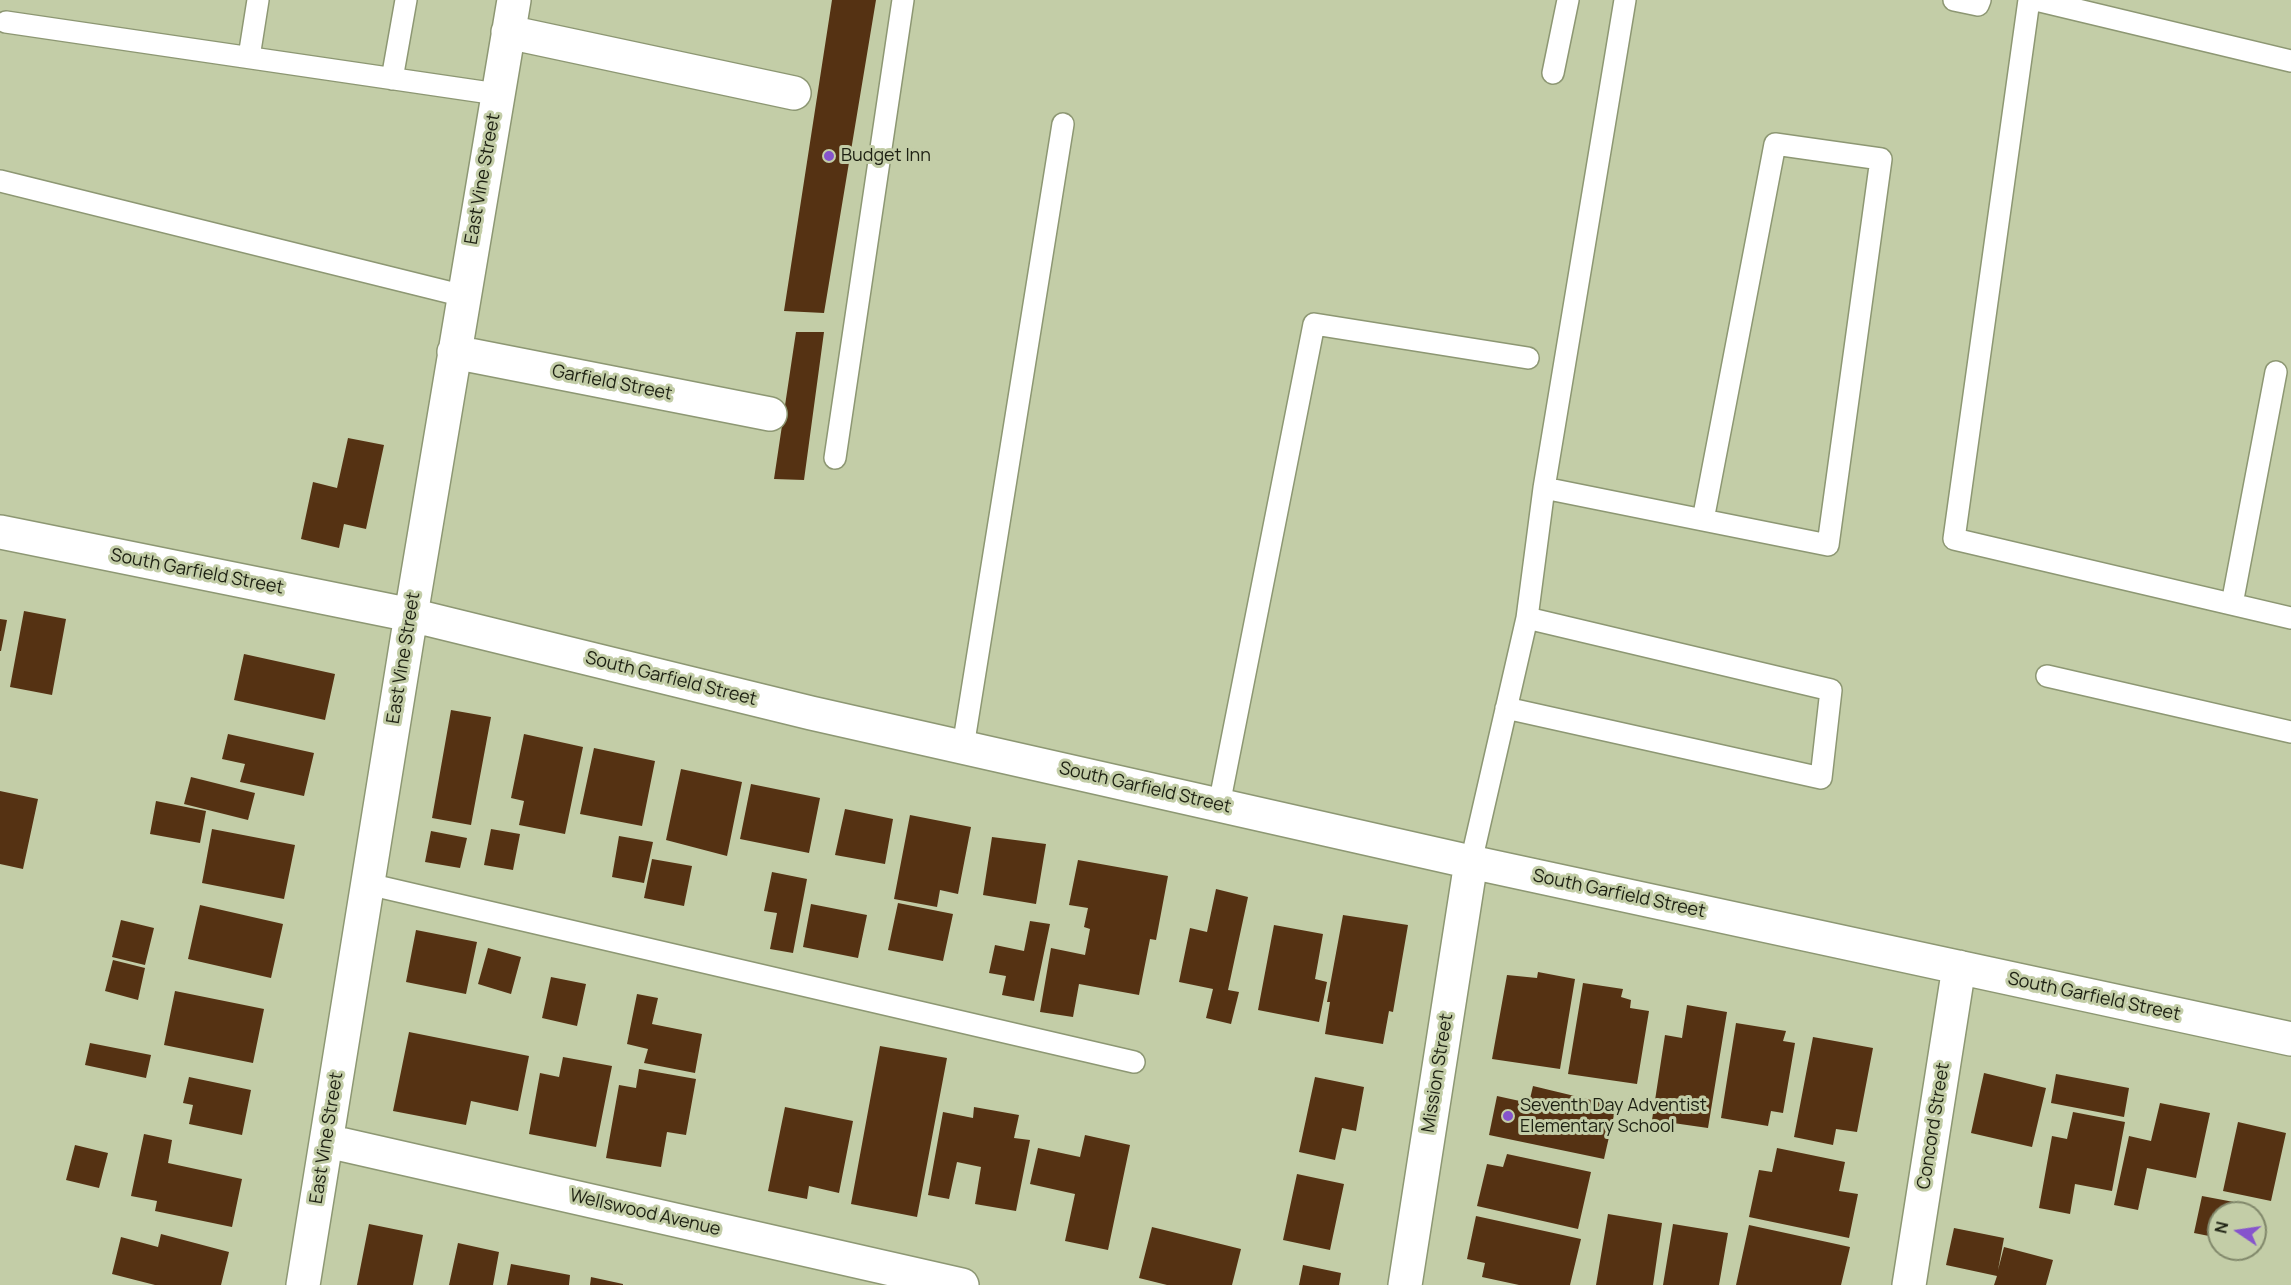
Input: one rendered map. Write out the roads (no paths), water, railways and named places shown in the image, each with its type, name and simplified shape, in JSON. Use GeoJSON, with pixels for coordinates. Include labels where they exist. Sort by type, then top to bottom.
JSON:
{"type":"FeatureCollection","features":[{"type":"Feature","properties":{"kind":"street","name":"East Vine Street"},"geometry":{"type":"LineString","coordinates":[[303,1285],[454,352],[514,0]]}},
{"type":"Feature","properties":{"kind":"street"},"geometry":{"type":"LineString","coordinates":[[508,32],[794,93]]}},
{"type":"Feature","properties":{"kind":"street","name":"Garfield Street"},"geometry":{"type":"LineString","coordinates":[[454,352],[770,414]]}},
{"type":"Feature","properties":{"kind":"street","name":"South Garfield Street"},"geometry":{"type":"LineString","coordinates":[[0,532],[411,615],[799,711],[1471,862],[2291,1039]]}},
{"type":"Feature","properties":{"kind":"street","name":"Mission Street"},"geometry":{"type":"LineString","coordinates":[[1405,1285],[1471,862]]}},
{"type":"Feature","properties":{"kind":"street","name":"Concord Street"},"geometry":{"type":"LineString","coordinates":[[1909,1285],[1959,967]]}},
{"type":"Feature","properties":{"kind":"street","name":"Wellswood Avenue"},"geometry":{"type":"LineString","coordinates":[[327,1141],[962,1285]]}},
{"type":"Feature","properties":{"kind":"lane"},"geometry":{"type":"LineString","coordinates":[[249,57],[258,0]]}},
{"type":"Feature","properties":{"kind":"lane"},"geometry":{"type":"LineString","coordinates":[[392,79],[406,0]]}},
{"type":"Feature","properties":{"kind":"lane"},"geometry":{"type":"LineString","coordinates":[[835,458],[903,0]]}},
{"type":"Feature","properties":{"kind":"lane"},"geometry":{"type":"LineString","coordinates":[[1553,73],[1568,0]]}},
{"type":"Feature","properties":{"kind":"lane"},"geometry":{"type":"LineString","coordinates":[[1471,862],[1527,618],[1544,488],[1625,0]]}},
{"type":"Feature","properties":{"kind":"lane"},"geometry":{"type":"LineString","coordinates":[[1954,0],[1978,5],[1980,0]]}},
{"type":"Feature","properties":{"kind":"lane"},"geometry":{"type":"LineString","coordinates":[[2029,0],[1954,539],[2291,618]]}},
{"type":"Feature","properties":{"kind":"lane"},"geometry":{"type":"LineString","coordinates":[[2036,0],[2291,61]]}},
{"type":"Feature","properties":{"kind":"lane"},"geometry":{"type":"LineString","coordinates":[[6,22],[497,94]]}},
{"type":"Feature","properties":{"kind":"lane"},"geometry":{"type":"LineString","coordinates":[[963,747],[1063,124]]}},
{"type":"Feature","properties":{"kind":"lane"},"geometry":{"type":"LineString","coordinates":[[1544,488],[1703,520],[1828,545],[1881,159],[1775,144],[1703,520]]}},
{"type":"Feature","properties":{"kind":"lane"},"geometry":{"type":"LineString","coordinates":[[0,181],[464,296]]}},
{"type":"Feature","properties":{"kind":"lane"},"geometry":{"type":"LineString","coordinates":[[1219,805],[1314,324],[1528,358]]}},
{"type":"Feature","properties":{"kind":"lane"},"geometry":{"type":"LineString","coordinates":[[2232,604],[2276,372]]}},
{"type":"Feature","properties":{"kind":"lane"},"geometry":{"type":"LineString","coordinates":[[1506,708],[1821,778],[1831,690],[1527,618]]}},
{"type":"Feature","properties":{"kind":"lane"},"geometry":{"type":"LineString","coordinates":[[2048,676],[2291,732]]}},
{"type":"Feature","properties":{"kind":"lane"},"geometry":{"type":"LineString","coordinates":[[368,884],[1134,1062]]}},
{"type":"Feature","properties":{"kind":"place","name":"Budget Inn"},"geometry":{"type":"Point","coordinates":[829,156]}},
{"type":"Feature","properties":{"kind":"place","name":"Seventh Day Adventist Elementary School"},"geometry":{"type":"Point","coordinates":[1508,1116]}}]}
